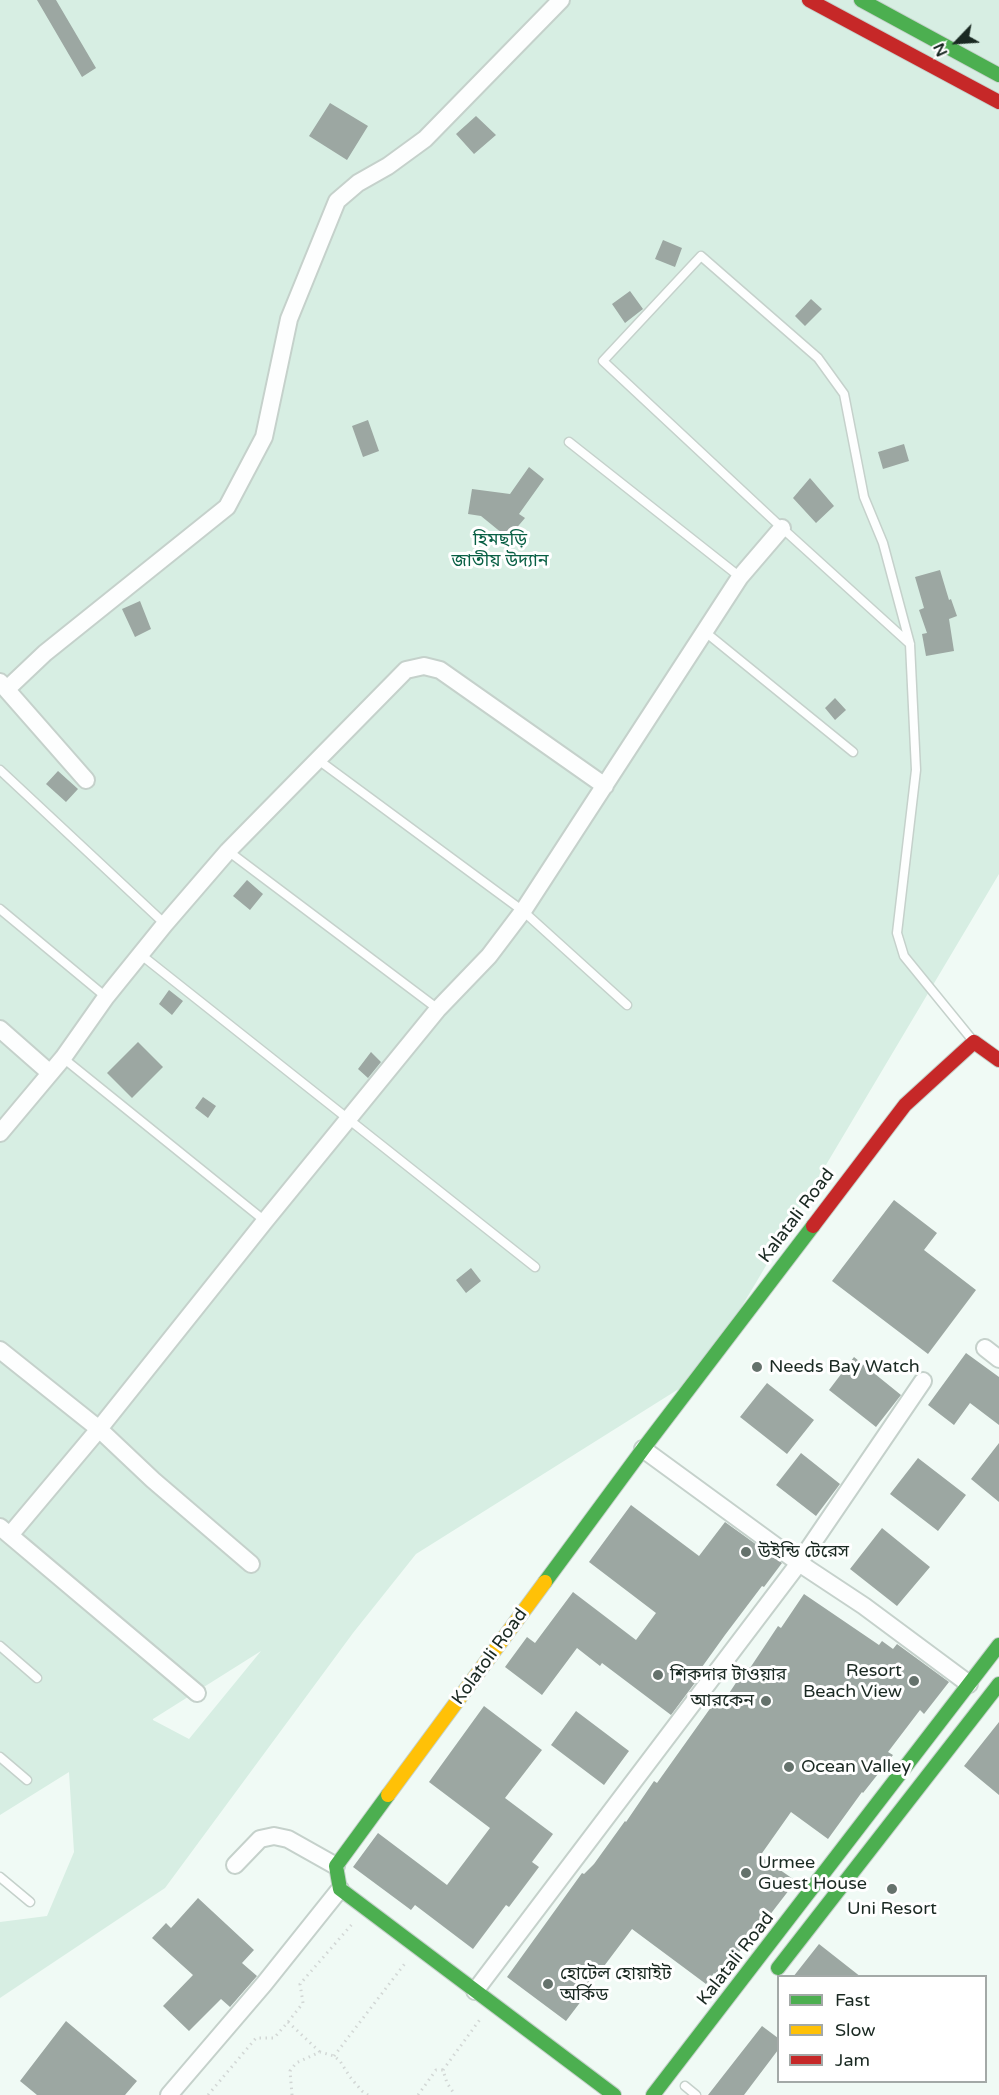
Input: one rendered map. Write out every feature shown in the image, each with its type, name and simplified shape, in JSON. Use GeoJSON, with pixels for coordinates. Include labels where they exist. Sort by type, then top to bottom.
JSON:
{"type":"FeatureCollection","features":[{"type":"Feature","properties":{"kind":"main road"},"geometry":{"type":"LineString","coordinates":[[809,0],[999,102]]}},
{"type":"Feature","properties":{"kind":"main road"},"geometry":{"type":"LineString","coordinates":[[861,0],[999,75]]}},
{"type":"Feature","properties":{"kind":"main road"},"geometry":{"type":"LineString","coordinates":[[974,1042],[999,1060]]}},
{"type":"Feature","properties":{"kind":"main road","name":"Kalatali Road"},"geometry":{"type":"LineString","coordinates":[[644,1449],[905,1104],[974,1042]]}},
{"type":"Feature","properties":{"kind":"main road","name":"Kolatoli Road"},"geometry":{"type":"LineString","coordinates":[[336,1866],[644,1449]]}},
{"type":"Feature","properties":{"kind":"main road","name":"Kalatali Road"},"geometry":{"type":"LineString","coordinates":[[653,2095],[999,1645]]}},
{"type":"Feature","properties":{"kind":"main road"},"geometry":{"type":"LineString","coordinates":[[769,1980],[999,1684]]}},
{"type":"Feature","properties":{"kind":"main road"},"geometry":{"type":"LineString","coordinates":[[902,1772],[920,1786]]}},
{"type":"Feature","properties":{"kind":"main road"},"geometry":{"type":"LineString","coordinates":[[336,1866],[340,1889],[614,2095]]}},
{"type":"Feature","properties":{"kind":"street"},"geometry":{"type":"LineString","coordinates":[[86,780],[3,685],[227,507],[264,437],[289,319],[337,201],[358,183],[388,166],[425,139],[561,0]]}},
{"type":"Feature","properties":{"kind":"street"},"geometry":{"type":"LineString","coordinates":[[197,1693],[5,1531],[99,1429],[438,1009],[489,956],[523,911],[740,577],[782,528]]}},
{"type":"Feature","properties":{"kind":"street"},"geometry":{"type":"LineString","coordinates":[[0,1133],[63,1058],[140,954],[228,851],[406,670],[424,666],[440,670],[605,786]]}},
{"type":"Feature","properties":{"kind":"street"},"geometry":{"type":"LineString","coordinates":[[0,1029],[50,1074]]}},
{"type":"Feature","properties":{"kind":"street"},"geometry":{"type":"LineString","coordinates":[[985,1348],[999,1359]]}},
{"type":"Feature","properties":{"kind":"street"},"geometry":{"type":"LineString","coordinates":[[0,1350],[99,1429],[153,1480],[251,1564]]}},
{"type":"Feature","properties":{"kind":"street"},"geometry":{"type":"LineString","coordinates":[[475,1991],[799,1563],[923,1381]]}},
{"type":"Feature","properties":{"kind":"street"},"geometry":{"type":"LineString","coordinates":[[644,1449],[969,1684]]}},
{"type":"Feature","properties":{"kind":"street"},"geometry":{"type":"LineString","coordinates":[[235,1865],[260,1839],[274,1836],[288,1839],[336,1866]]}},
{"type":"Feature","properties":{"kind":"street"},"geometry":{"type":"LineString","coordinates":[[169,2095],[264,1984],[340,1889]]}},
{"type":"Feature","properties":{"kind":"lane"},"geometry":{"type":"LineString","coordinates":[[910,644],[603,361],[701,256],[818,358],[844,394],[864,497],[883,543],[910,644],[916,770],[897,933],[904,956],[974,1042]]}},
{"type":"Feature","properties":{"kind":"lane"},"geometry":{"type":"LineString","coordinates":[[569,442],[740,577]]}},
{"type":"Feature","properties":{"kind":"lane"},"geometry":{"type":"LineString","coordinates":[[704,631],[853,752]]}},
{"type":"Feature","properties":{"kind":"lane"},"geometry":{"type":"LineString","coordinates":[[317,759],[523,911],[627,1005]]}},
{"type":"Feature","properties":{"kind":"lane"},"geometry":{"type":"LineString","coordinates":[[0,770],[165,924]]}},
{"type":"Feature","properties":{"kind":"lane"},"geometry":{"type":"LineString","coordinates":[[228,851],[438,1009]]}},
{"type":"Feature","properties":{"kind":"lane"},"geometry":{"type":"LineString","coordinates":[[0,909],[106,997]]}},
{"type":"Feature","properties":{"kind":"lane"},"geometry":{"type":"LineString","coordinates":[[140,954],[535,1268]]}},
{"type":"Feature","properties":{"kind":"lane"},"geometry":{"type":"LineString","coordinates":[[63,1058],[265,1221]]}},
{"type":"Feature","properties":{"kind":"lane"},"geometry":{"type":"LineString","coordinates":[[0,1646],[37,1678]]}},
{"type":"Feature","properties":{"kind":"lane"},"geometry":{"type":"LineString","coordinates":[[0,1757],[27,1780]]}},
{"type":"Feature","properties":{"kind":"lane"},"geometry":{"type":"LineString","coordinates":[[0,1877],[30,1902]]}},
{"type":"Feature","properties":{"kind":"path"},"geometry":{"type":"LineString","coordinates":[[208,2095],[256,2038],[274,2038],[288,2022],[303,2003],[300,1984],[357,1918]]}},
{"type":"Feature","properties":{"kind":"path"},"geometry":{"type":"LineString","coordinates":[[334,2056],[409,1958]]}},
{"type":"Feature","properties":{"kind":"path"},"geometry":{"type":"LineString","coordinates":[[443,2070],[482,2018]]}},
{"type":"Feature","properties":{"kind":"path"},"geometry":{"type":"LineString","coordinates":[[288,2022],[320,2052],[334,2056],[340,2061],[362,2091],[368,2095]]}},
{"type":"Feature","properties":{"kind":"path"},"geometry":{"type":"LineString","coordinates":[[292,2095],[290,2071],[296,2062],[320,2052]]}},
{"type":"Feature","properties":{"kind":"path"},"geometry":{"type":"LineString","coordinates":[[418,2095],[436,2070],[443,2070]]}},
{"type":"Feature","properties":{"kind":"path"},"geometry":{"type":"LineString","coordinates":[[443,2070],[447,2083],[455,2095]]}},
{"type":"Feature","properties":{"kind":"green space","name":"হিমছড়ি জাতীয় উদ্যান"},"geometry":{"type":"Polygon","coordinates":[[[0,0],[999,0],[999,874],[701,1375],[416,1554],[353,1633],[165,1888],[0,1998],[0,1922],[47,1916],[74,1852],[69,1772],[0,1815],[0,0]],[[261,1651],[153,1719],[189,1739],[261,1651]]]}},
{"type":"Feature","properties":{"kind":"building"},"geometry":{"type":"Polygon","coordinates":[[[37,0],[56,0],[96,68],[82,77],[37,0]]]}},
{"type":"Feature","properties":{"kind":"building"},"geometry":{"type":"Polygon","coordinates":[[[330,103],[368,126],[347,160],[309,136],[330,103]]]}},
{"type":"Feature","properties":{"kind":"building"},"geometry":{"type":"Polygon","coordinates":[[[476,116],[496,135],[474,154],[456,134],[476,116]]]}},
{"type":"Feature","properties":{"kind":"building"},"geometry":{"type":"Polygon","coordinates":[[[663,240],[682,248],[675,267],[655,259],[663,240]]]}},
{"type":"Feature","properties":{"kind":"building"},"geometry":{"type":"Polygon","coordinates":[[[630,291],[643,309],[625,323],[612,304],[630,291]]]}},
{"type":"Feature","properties":{"kind":"building"},"geometry":{"type":"Polygon","coordinates":[[[811,299],[822,309],[805,326],[795,316],[811,299]]]}},
{"type":"Feature","properties":{"kind":"building"},"geometry":{"type":"Polygon","coordinates":[[[368,420],[379,451],[363,457],[352,426],[368,420]]]}},
{"type":"Feature","properties":{"kind":"building"},"geometry":{"type":"Polygon","coordinates":[[[904,444],[909,461],[883,469],[878,452],[904,444]]]}},
{"type":"Feature","properties":{"kind":"building"},"geometry":{"type":"Polygon","coordinates":[[[529,467],[544,479],[519,514],[525,518],[508,538],[481,516],[468,514],[472,489],[510,494],[529,467]]]}},
{"type":"Feature","properties":{"kind":"building"},"geometry":{"type":"Polygon","coordinates":[[[810,478],[834,506],[816,523],[793,498],[810,478]]]}},
{"type":"Feature","properties":{"kind":"building"},"geometry":{"type":"Polygon","coordinates":[[[940,570],[949,600],[951,599],[957,616],[949,619],[954,651],[926,656],[922,634],[927,633],[919,610],[924,608],[915,577],[940,570]]]}},
{"type":"Feature","properties":{"kind":"building"},"geometry":{"type":"Polygon","coordinates":[[[140,601],[151,629],[135,637],[122,609],[140,601]]]}},
{"type":"Feature","properties":{"kind":"building"},"geometry":{"type":"Polygon","coordinates":[[[835,698],[846,710],[835,720],[825,708],[835,698]]]}},
{"type":"Feature","properties":{"kind":"building"},"geometry":{"type":"Polygon","coordinates":[[[58,771],[78,789],[66,802],[46,784],[58,771]]]}},
{"type":"Feature","properties":{"kind":"building"},"geometry":{"type":"Polygon","coordinates":[[[247,880],[263,894],[250,910],[233,896],[247,880]]]}},
{"type":"Feature","properties":{"kind":"building"},"geometry":{"type":"Polygon","coordinates":[[[169,990],[183,1001],[172,1015],[159,1004],[169,990]]]}},
{"type":"Feature","properties":{"kind":"building"},"geometry":{"type":"Polygon","coordinates":[[[138,1042],[163,1067],[132,1098],[107,1073],[138,1042]]]}},
{"type":"Feature","properties":{"kind":"building"},"geometry":{"type":"Polygon","coordinates":[[[371,1052],[381,1062],[368,1078],[358,1069],[371,1052]]]}},
{"type":"Feature","properties":{"kind":"building"},"geometry":{"type":"Polygon","coordinates":[[[203,1097],[216,1106],[208,1118],[195,1108],[203,1097]]]}},
{"type":"Feature","properties":{"kind":"building"},"geometry":{"type":"Polygon","coordinates":[[[894,1200],[937,1233],[924,1250],[976,1290],[928,1354],[832,1281],[894,1200]]]}},
{"type":"Feature","properties":{"kind":"building"},"geometry":{"type":"Polygon","coordinates":[[[471,1268],[481,1281],[466,1293],[456,1280],[471,1268]]]}},
{"type":"Feature","properties":{"kind":"building"},"geometry":{"type":"Polygon","coordinates":[[[966,1353],[999,1377],[999,1425],[970,1403],[954,1425],[928,1405],[966,1353]]]}},
{"type":"Feature","properties":{"kind":"building"},"geometry":{"type":"Polygon","coordinates":[[[854,1357],[901,1395],[876,1427],[829,1390],[854,1357]]]}},
{"type":"Feature","properties":{"kind":"building"},"geometry":{"type":"Polygon","coordinates":[[[767,1383],[814,1420],[787,1454],[740,1417],[767,1383]]]}},
{"type":"Feature","properties":{"kind":"building"},"geometry":{"type":"Polygon","coordinates":[[[999,1443],[999,1502],[971,1479],[999,1443]]]}},
{"type":"Feature","properties":{"kind":"building"},"geometry":{"type":"Polygon","coordinates":[[[801,1453],[840,1484],[816,1516],[776,1485],[801,1453]]]}},
{"type":"Feature","properties":{"kind":"building"},"geometry":{"type":"Polygon","coordinates":[[[918,1458],[966,1495],[938,1531],[890,1494],[918,1458]]]}},
{"type":"Feature","properties":{"kind":"building"},"geometry":{"type":"Polygon","coordinates":[[[631,1505],[699,1556],[725,1522],[782,1563],[725,1635],[697,1674],[700,1676],[671,1715],[602,1663],[600,1666],[577,1648],[542,1695],[505,1667],[527,1637],[535,1643],[573,1592],[636,1640],[656,1613],[589,1562],[631,1505]]]}},
{"type":"Feature","properties":{"kind":"building"},"geometry":{"type":"Polygon","coordinates":[[[882,1528],[930,1567],[897,1606],[850,1569],[882,1528]]]}},
{"type":"Feature","properties":{"kind":"building"},"geometry":{"type":"Polygon","coordinates":[[[804,1594],[879,1645],[882,1641],[893,1649],[897,1644],[949,1682],[924,1714],[920,1710],[888,1752],[893,1755],[862,1792],[828,1839],[791,1812],[760,1856],[796,1881],[769,1916],[765,1914],[721,1979],[714,1973],[706,1984],[632,1929],[586,1990],[588,1992],[566,2021],[507,1977],[582,1873],[584,1874],[594,1864],[654,1781],[657,1783],[714,1703],[720,1707],[747,1666],[750,1668],[778,1626],[781,1628],[804,1594]]]}},
{"type":"Feature","properties":{"kind":"building"},"geometry":{"type":"Polygon","coordinates":[[[484,1706],[542,1750],[505,1798],[553,1834],[532,1862],[539,1867],[509,1907],[506,1905],[473,1949],[415,1905],[411,1910],[353,1867],[378,1833],[447,1885],[490,1828],[429,1782],[484,1706]]]}},
{"type":"Feature","properties":{"kind":"building"},"geometry":{"type":"Polygon","coordinates":[[[576,1711],[629,1751],[604,1785],[551,1745],[576,1711]]]}},
{"type":"Feature","properties":{"kind":"building"},"geometry":{"type":"Polygon","coordinates":[[[999,1722],[999,1795],[964,1766],[999,1722]]]}},
{"type":"Feature","properties":{"kind":"building"},"geometry":{"type":"Polygon","coordinates":[[[198,1898],[254,1950],[242,1963],[257,1976],[230,2007],[221,1999],[189,2031],[163,2006],[193,1975],[152,1938],[166,1923],[171,1928],[198,1898]]]}},
{"type":"Feature","properties":{"kind":"building"},"geometry":{"type":"Polygon","coordinates":[[[819,1944],[858,1975],[795,1975],[819,1944]]]}},
{"type":"Feature","properties":{"kind":"building"},"geometry":{"type":"Polygon","coordinates":[[[66,2021],[137,2081],[125,2095],[37,2095],[20,2081],[66,2021]]]}},
{"type":"Feature","properties":{"kind":"building"},"geometry":{"type":"Polygon","coordinates":[[[762,2026],[777,2037],[777,2051],[744,2095],[708,2095],[762,2026]]]}},
{"type":"Feature","properties":{"kind":"traffic: fast"},"geometry":{"type":"LineString","coordinates":[[861,0],[999,75]]}},
{"type":"Feature","properties":{"kind":"traffic: fast"},"geometry":{"type":"LineString","coordinates":[[545,1582],[813,1226]]}},
{"type":"Feature","properties":{"kind":"traffic: fast"},"geometry":{"type":"LineString","coordinates":[[653,2095],[999,1645]]}},
{"type":"Feature","properties":{"kind":"traffic: fast"},"geometry":{"type":"LineString","coordinates":[[778,1968],[999,1684]]}},
{"type":"Feature","properties":{"kind":"traffic: fast"},"geometry":{"type":"LineString","coordinates":[[388,1795],[336,1866],[340,1889],[614,2095]]}},
{"type":"Feature","properties":{"kind":"traffic: slow"},"geometry":{"type":"LineString","coordinates":[[388,1795],[545,1582]]}},
{"type":"Feature","properties":{"kind":"traffic: jam"},"geometry":{"type":"LineString","coordinates":[[809,0],[999,102]]}},
{"type":"Feature","properties":{"kind":"traffic: jam"},"geometry":{"type":"LineString","coordinates":[[813,1226],[905,1105],[974,1042],[999,1060]]}},
{"type":"Feature","properties":{"kind":"place","name":"Needs Bay Watch"},"geometry":{"type":"Point","coordinates":[757,1367]}},
{"type":"Feature","properties":{"kind":"place","name":"উইন্ডি টেরেস"},"geometry":{"type":"Point","coordinates":[746,1552]}},
{"type":"Feature","properties":{"kind":"place","name":"শিকদার টাওয়ার"},"geometry":{"type":"Point","coordinates":[658,1675]}},
{"type":"Feature","properties":{"kind":"place","name":"Resort Beach View"},"geometry":{"type":"Point","coordinates":[914,1681]}},
{"type":"Feature","properties":{"kind":"place","name":"আরকেন"},"geometry":{"type":"Point","coordinates":[766,1701]}},
{"type":"Feature","properties":{"kind":"place","name":"Ocean Valley"},"geometry":{"type":"Point","coordinates":[789,1767]}},
{"type":"Feature","properties":{"kind":"place","name":"Urmee Guest House"},"geometry":{"type":"Point","coordinates":[746,1873]}},
{"type":"Feature","properties":{"kind":"place","name":"Uni Resort"},"geometry":{"type":"Point","coordinates":[892,1889]}},
{"type":"Feature","properties":{"kind":"place","name":"হোটেল হোয়াইট অর্কিড"},"geometry":{"type":"Point","coordinates":[548,1984]}}]}
